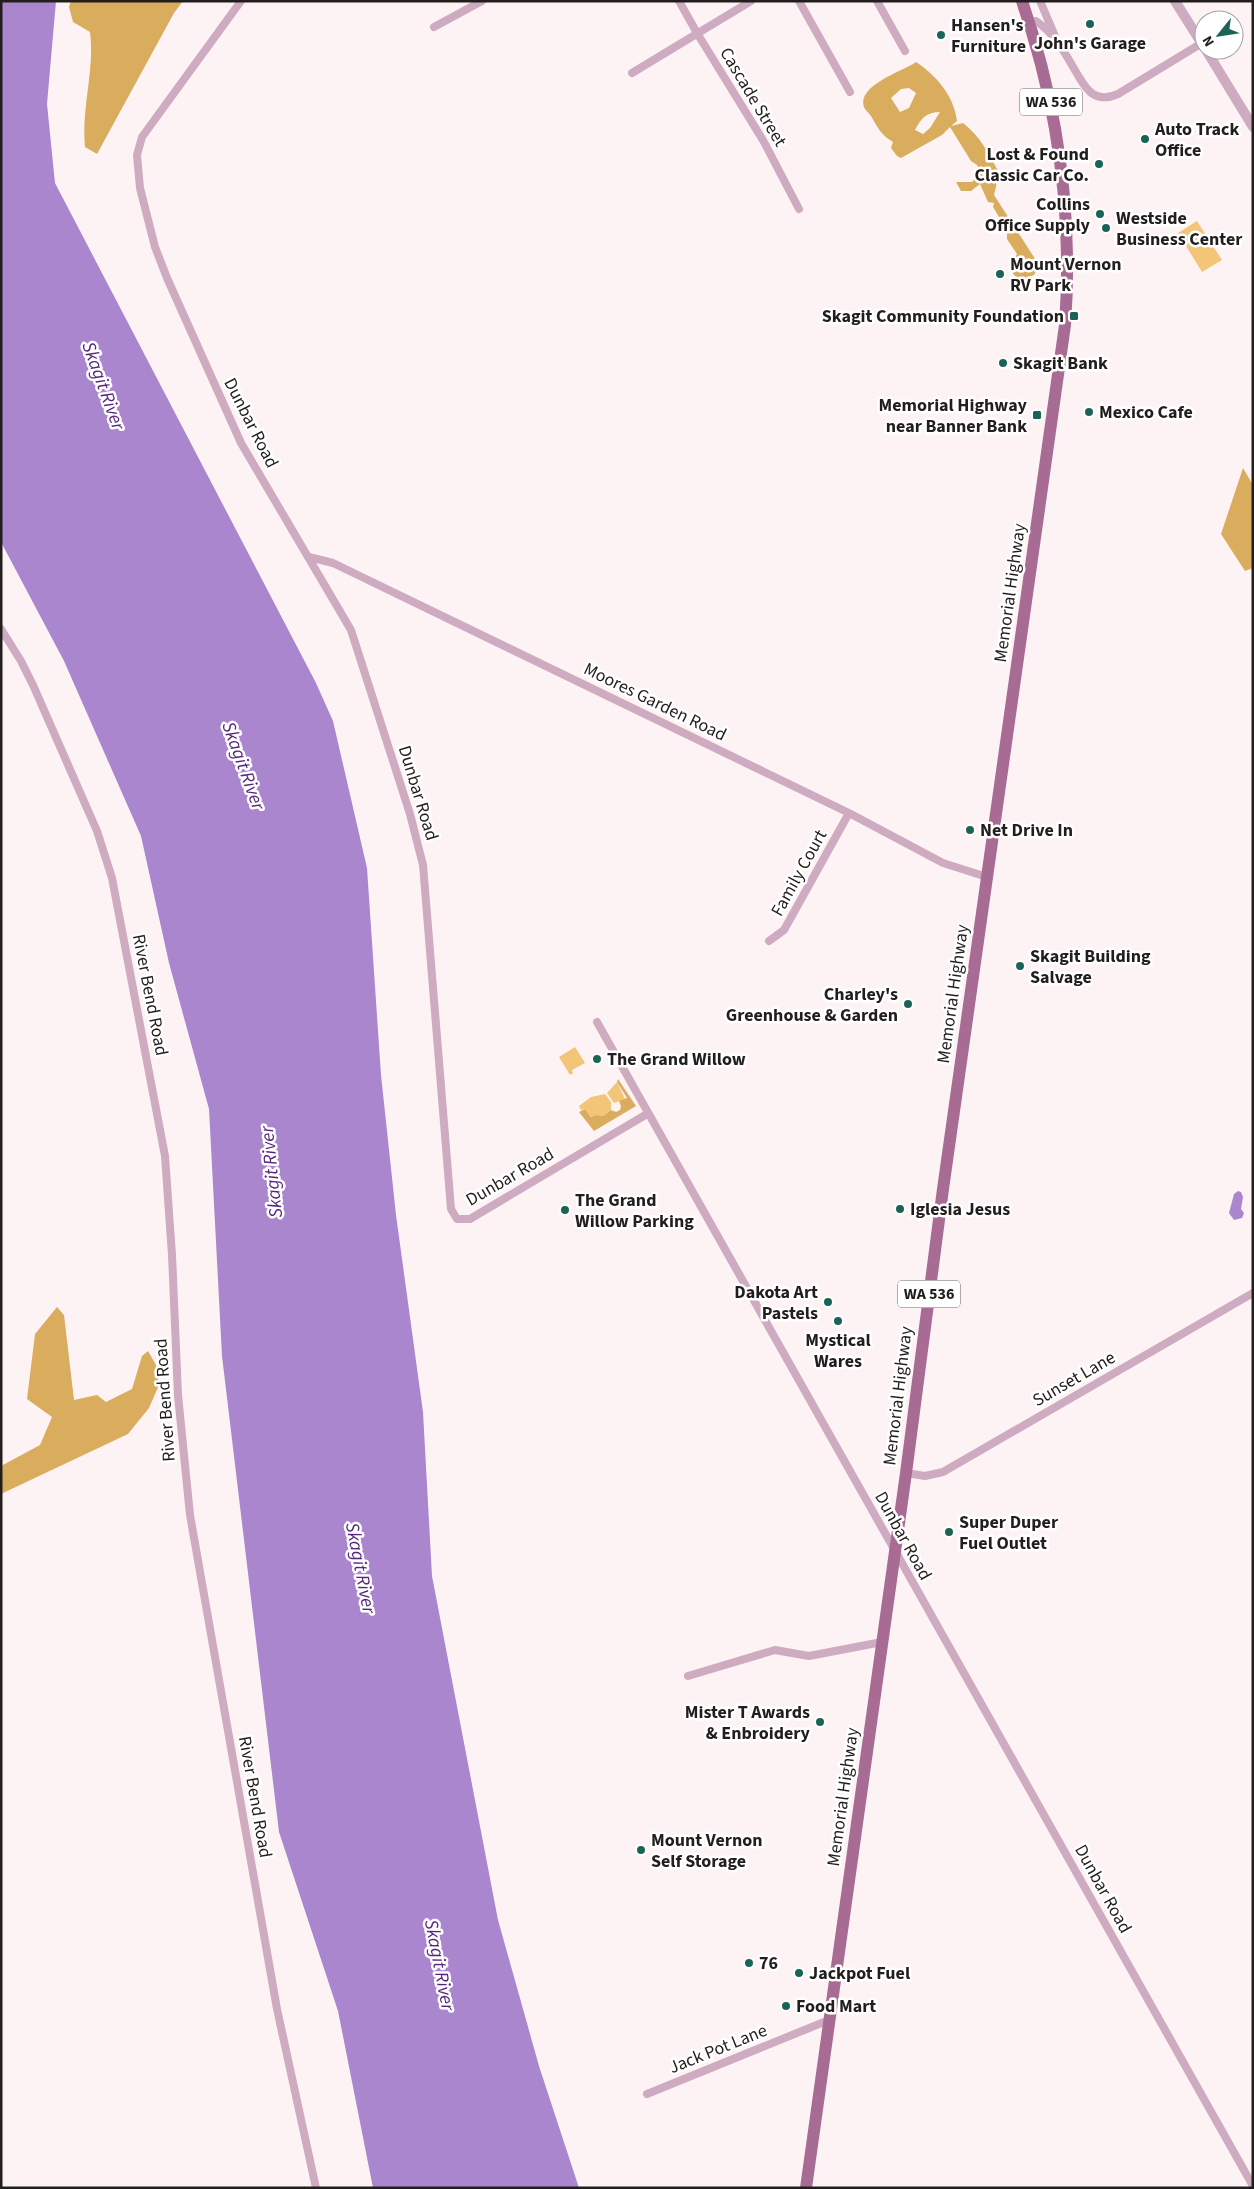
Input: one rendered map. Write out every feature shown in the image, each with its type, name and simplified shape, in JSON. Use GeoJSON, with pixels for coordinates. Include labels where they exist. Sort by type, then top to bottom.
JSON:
{"type":"FeatureCollection","features":[{"type":"Feature","properties":{"kind":"main road","name":"WA 536"},"geometry":{"type":"LineString","coordinates":[[1022,1],[1029,22]]}},
{"type":"Feature","properties":{"kind":"main road","name":"Memorial Highway"},"geometry":{"type":"LineString","coordinates":[[806,2188],[906,1473],[943,1189],[1056,400],[1065,325],[1068,280],[1066,198],[1052,106],[1029,22]]}},
{"type":"Feature","properties":{"kind":"street","name":"Dunbar Road"},"geometry":{"type":"LineString","coordinates":[[241,1],[142,137],[137,155],[140,188],[155,247],[167,278],[241,443],[350,630],[410,814],[423,865],[451,1209],[457,1219],[470,1219],[647,1114],[1253,2186]]}},
{"type":"Feature","properties":{"kind":"street"},"geometry":{"type":"LineString","coordinates":[[434,28],[482,1]]}},
{"type":"Feature","properties":{"kind":"street","name":"Cascade Street"},"geometry":{"type":"LineString","coordinates":[[679,1],[696,34],[764,142],[799,209]]}},
{"type":"Feature","properties":{"kind":"street"},"geometry":{"type":"LineString","coordinates":[[632,73],[751,1]]}},
{"type":"Feature","properties":{"kind":"street"},"geometry":{"type":"LineString","coordinates":[[799,1],[850,92]]}},
{"type":"Feature","properties":{"kind":"street"},"geometry":{"type":"LineString","coordinates":[[876,1],[905,51]]}},
{"type":"Feature","properties":{"kind":"street"},"geometry":{"type":"LineString","coordinates":[[1040,1],[1056,40]]}},
{"type":"Feature","properties":{"kind":"street"},"geometry":{"type":"LineString","coordinates":[[1176,1],[1194,31]]}},
{"type":"Feature","properties":{"kind":"street"},"geometry":{"type":"LineString","coordinates":[[1029,22],[1036,21],[1046,28],[1056,40],[1086,88],[1099,97],[1109,98],[1118,94],[1194,52]]}},
{"type":"Feature","properties":{"kind":"street"},"geometry":{"type":"LineString","coordinates":[[1212,60],[1253,127]]}},
{"type":"Feature","properties":{"kind":"street","name":"Moores Garden Road"},"geometry":{"type":"LineString","coordinates":[[309,557],[333,563],[849,813],[944,863],[987,877]]}},
{"type":"Feature","properties":{"kind":"street","name":"River Bend Road"},"geometry":{"type":"LineString","coordinates":[[1,628],[22,662],[33,685],[97,831],[112,878],[165,1156],[172,1255],[178,1395],[190,1515],[277,2009],[316,2188]]}},
{"type":"Feature","properties":{"kind":"street","name":"Family Court"},"geometry":{"type":"LineString","coordinates":[[769,942],[784,930],[849,813]]}},
{"type":"Feature","properties":{"kind":"street"},"geometry":{"type":"LineString","coordinates":[[596,1022],[647,1114]]}},
{"type":"Feature","properties":{"kind":"street","name":"Sunset Lane"},"geometry":{"type":"LineString","coordinates":[[906,1473],[925,1476],[943,1472],[1253,1293]]}},
{"type":"Feature","properties":{"kind":"street"},"geometry":{"type":"LineString","coordinates":[[688,1676],[774,1650],[809,1656],[882,1642]]}},
{"type":"Feature","properties":{"kind":"street","name":"Jack Pot Lane"},"geometry":{"type":"LineString","coordinates":[[647,2094],[829,2020]]}},
{"type":"Feature","properties":{"kind":"shaded area"},"geometry":{"type":"Polygon","coordinates":[[[71,1],[183,1],[174,13],[97,154],[85,147],[84,132],[91,61],[90,32],[73,22],[69,7],[71,1]]]}},
{"type":"Feature","properties":{"kind":"shaded area"},"geometry":{"type":"Polygon","coordinates":[[[916,62],[943,87],[952,103],[957,121],[951,126],[963,123],[975,134],[988,153],[999,173],[994,195],[1039,265],[1034,275],[1020,280],[1013,274],[1013,261],[1017,254],[1007,239],[1007,222],[999,217],[993,207],[994,203],[988,202],[980,184],[971,191],[961,191],[956,182],[972,182],[981,173],[977,165],[971,161],[950,127],[942,135],[901,158],[891,148],[893,142],[878,128],[864,107],[864,99],[867,92],[874,85],[916,62]],[[909,88],[901,89],[891,98],[900,112],[909,108],[916,93],[909,88]],[[940,112],[925,116],[915,130],[923,134],[930,128],[940,112]]]}},
{"type":"Feature","properties":{"kind":"shaded area"},"geometry":{"type":"Polygon","coordinates":[[[1197,221],[1222,260],[1202,272],[1178,233],[1197,221]]]}},
{"type":"Feature","properties":{"kind":"shaded area"},"geometry":{"type":"Polygon","coordinates":[[[1243,468],[1253,485],[1253,568],[1245,571],[1221,534],[1243,468]]]}},
{"type":"Feature","properties":{"kind":"shaded area"},"geometry":{"type":"Polygon","coordinates":[[[575,1047],[585,1063],[572,1070],[573,1073],[570,1075],[559,1057],[575,1047]]]}},
{"type":"Feature","properties":{"kind":"shaded area"},"geometry":{"type":"Polygon","coordinates":[[[618,1079],[636,1106],[594,1131],[579,1112],[585,1109],[591,1117],[596,1115],[603,1116],[611,1110],[616,1112],[620,1110],[619,1101],[627,1098],[617,1082],[618,1079]]]}},
{"type":"Feature","properties":{"kind":"shaded area"},"geometry":{"type":"Polygon","coordinates":[[[617,1082],[625,1099],[614,1103],[607,1093],[617,1082]]]}},
{"type":"Feature","properties":{"kind":"shaded area"},"geometry":{"type":"Polygon","coordinates":[[[605,1094],[611,1102],[611,1110],[603,1116],[596,1115],[591,1117],[585,1109],[581,1110],[579,1106],[591,1097],[605,1094]]]}},
{"type":"Feature","properties":{"kind":"shaded area"},"geometry":{"type":"Polygon","coordinates":[[[57,1307],[64,1315],[74,1400],[97,1395],[106,1402],[132,1389],[142,1356],[148,1351],[156,1365],[159,1385],[149,1408],[128,1434],[1,1494],[1,1466],[40,1445],[52,1417],[27,1399],[35,1334],[57,1307]]]}},
{"type":"Feature","properties":{"kind":"water","name":"Skagit River"},"geometry":{"type":"Polygon","coordinates":[[[1,1],[56,1],[47,104],[55,183],[316,683],[333,721],[367,868],[381,1075],[396,1215],[423,1412],[432,1576],[498,1920],[539,2066],[579,2188],[373,2188],[338,2011],[279,1832],[222,1356],[209,1109],[169,963],[141,836],[64,661],[1,542],[1,1]]]}},
{"type":"Feature","properties":{"kind":"water"},"geometry":{"type":"Polygon","coordinates":[[[1238,1191],[1241,1192],[1243,1197],[1241,1209],[1244,1213],[1242,1218],[1234,1220],[1229,1213],[1234,1194],[1238,1191]]]}},
{"type":"Feature","properties":{"kind":"place","name":"John's Garage"},"geometry":{"type":"Point","coordinates":[1090,24]}},
{"type":"Feature","properties":{"kind":"place","name":"Hansen's Furniture"},"geometry":{"type":"Point","coordinates":[941,35]}},
{"type":"Feature","properties":{"kind":"place","name":"Auto Track Office"},"geometry":{"type":"Point","coordinates":[1145,139]}},
{"type":"Feature","properties":{"kind":"place","name":"Lost & Found Classic Car Co."},"geometry":{"type":"Point","coordinates":[1099,164]}},
{"type":"Feature","properties":{"kind":"place","name":"Collins Office Supply"},"geometry":{"type":"Point","coordinates":[1100,214]}},
{"type":"Feature","properties":{"kind":"place","name":"Westside Business Center"},"geometry":{"type":"Point","coordinates":[1106,228]}},
{"type":"Feature","properties":{"kind":"place","name":"Mount Vernon RV Park"},"geometry":{"type":"Point","coordinates":[1000,274]}},
{"type":"Feature","properties":{"kind":"place","name":"Skagit Community Foundation"},"geometry":{"type":"Point","coordinates":[1074,316]}},
{"type":"Feature","properties":{"kind":"place","name":"Skagit Bank"},"geometry":{"type":"Point","coordinates":[1003,363]}},
{"type":"Feature","properties":{"kind":"place","name":"Mexico Cafe"},"geometry":{"type":"Point","coordinates":[1089,412]}},
{"type":"Feature","properties":{"kind":"place","name":"Memorial Highway near Banner Bank"},"geometry":{"type":"Point","coordinates":[1037,415]}},
{"type":"Feature","properties":{"kind":"place","name":"Net Drive In"},"geometry":{"type":"Point","coordinates":[970,830]}},
{"type":"Feature","properties":{"kind":"place","name":"Skagit Building Salvage"},"geometry":{"type":"Point","coordinates":[1020,966]}},
{"type":"Feature","properties":{"kind":"place","name":"Charley's Greenhouse & Garden"},"geometry":{"type":"Point","coordinates":[908,1004]}},
{"type":"Feature","properties":{"kind":"place","name":"The Grand Willow"},"geometry":{"type":"Point","coordinates":[597,1059]}},
{"type":"Feature","properties":{"kind":"place","name":"Iglesia Jesus"},"geometry":{"type":"Point","coordinates":[900,1209]}},
{"type":"Feature","properties":{"kind":"place","name":"The Grand Willow Parking"},"geometry":{"type":"Point","coordinates":[565,1210]}},
{"type":"Feature","properties":{"kind":"place","name":"Dakota Art Pastels"},"geometry":{"type":"Point","coordinates":[828,1302]}},
{"type":"Feature","properties":{"kind":"place","name":"Mystical Wares"},"geometry":{"type":"Point","coordinates":[838,1321]}},
{"type":"Feature","properties":{"kind":"place","name":"Super Duper Fuel Outlet"},"geometry":{"type":"Point","coordinates":[949,1532]}},
{"type":"Feature","properties":{"kind":"place","name":"Mister T Awards & Enbroidery"},"geometry":{"type":"Point","coordinates":[820,1722]}},
{"type":"Feature","properties":{"kind":"place","name":"Mount Vernon Self Storage"},"geometry":{"type":"Point","coordinates":[641,1850]}},
{"type":"Feature","properties":{"kind":"place","name":"76"},"geometry":{"type":"Point","coordinates":[749,1963]}},
{"type":"Feature","properties":{"kind":"place","name":"Jackpot Fuel"},"geometry":{"type":"Point","coordinates":[799,1973]}},
{"type":"Feature","properties":{"kind":"place","name":"Food Mart"},"geometry":{"type":"Point","coordinates":[786,2006]}}]}
